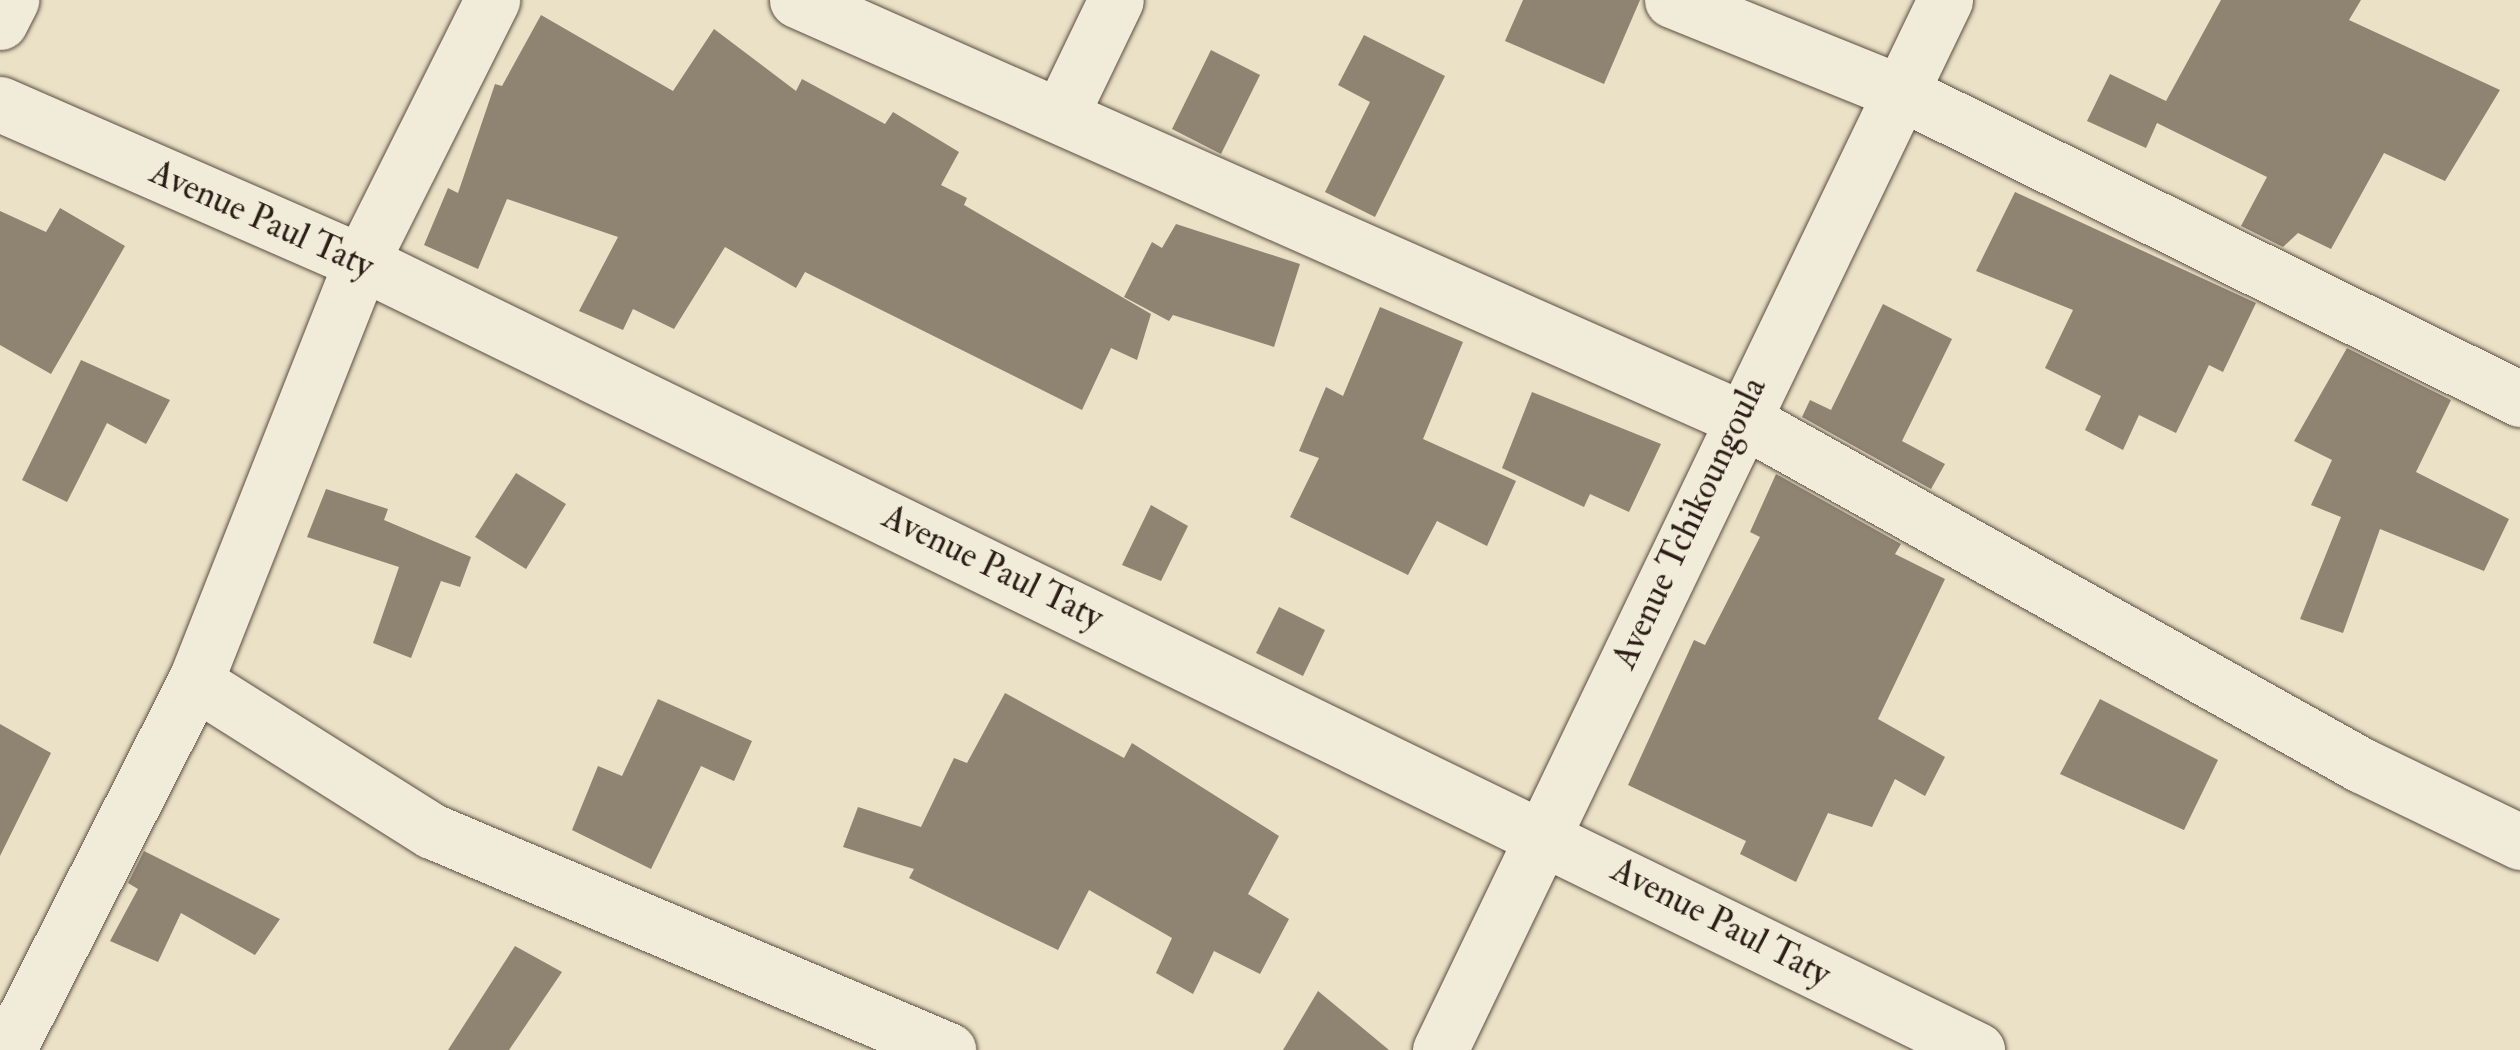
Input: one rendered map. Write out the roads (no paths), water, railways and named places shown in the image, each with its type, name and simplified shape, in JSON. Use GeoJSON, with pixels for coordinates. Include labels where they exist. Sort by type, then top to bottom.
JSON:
{"type":"FeatureCollection","features":[{"type":"Feature","properties":{"kind":"street"},"geometry":{"type":"LineString","coordinates":[[0,22],[11,0]]}},
{"type":"Feature","properties":{"kind":"street"},"geometry":{"type":"LineString","coordinates":[[8,1050],[194,682],[361,262],[492,0]]}},
{"type":"Feature","properties":{"kind":"street"},"geometry":{"type":"LineString","coordinates":[[797,0],[1062,112],[1738,417],[2377,774],[2520,842]]}},
{"type":"Feature","properties":{"kind":"street"},"geometry":{"type":"LineString","coordinates":[[1062,112],[1116,0]]}},
{"type":"Feature","properties":{"kind":"street"},"geometry":{"type":"LineString","coordinates":[[1672,0],[1900,92],[2520,400]]}},
{"type":"Feature","properties":{"kind":"street","name":"Avenue Tchikoungoula"},"geometry":{"type":"LineString","coordinates":[[1440,1050],[1738,417],[1945,0]]}},
{"type":"Feature","properties":{"kind":"street","name":"Avenue Paul Taty"},"geometry":{"type":"LineString","coordinates":[[0,104],[361,262],[1544,833],[1977,1050]]}},
{"type":"Feature","properties":{"kind":"street"},"geometry":{"type":"LineString","coordinates":[[194,682],[432,831],[948,1050]]}}]}
